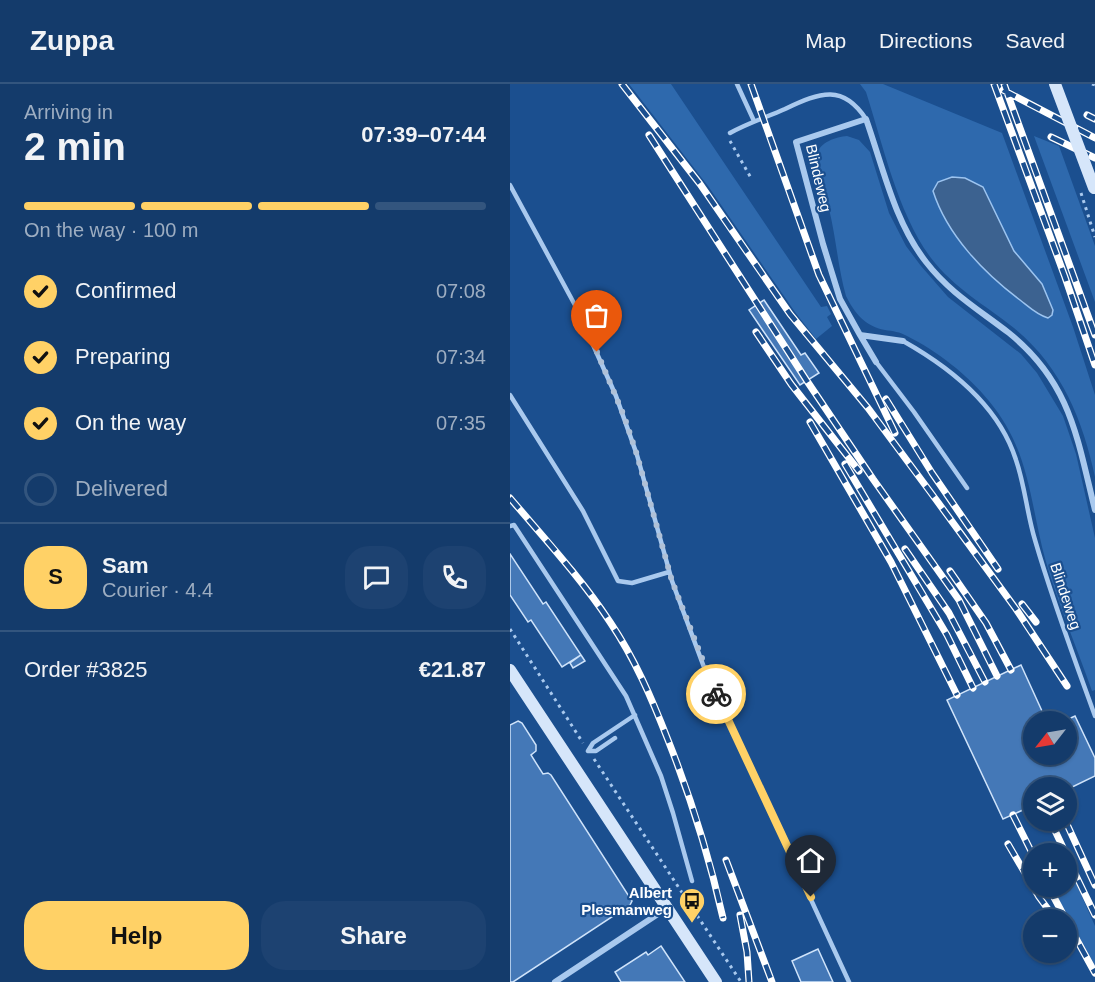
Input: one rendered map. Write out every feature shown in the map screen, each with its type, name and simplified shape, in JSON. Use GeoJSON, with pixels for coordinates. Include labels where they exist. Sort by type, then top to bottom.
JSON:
{"type":"FeatureCollection","features":[{"type":"Feature","properties":{"kind":"street"},"geometry":{"type":"LineString","coordinates":[[1055,84],[1094,189]]}},
{"type":"Feature","properties":{"kind":"street"},"geometry":{"type":"LineString","coordinates":[[866,119],[899,215],[919,252],[953,291],[1009,333],[1027,350],[1059,392],[1077,433],[1095,510]]}},
{"type":"Feature","properties":{"kind":"street","name":"Blindeweg"},"geometry":{"type":"LineString","coordinates":[[866,119],[796,142],[840,299],[860,335],[903,341]]}},
{"type":"Feature","properties":{"kind":"street"},"geometry":{"type":"LineString","coordinates":[[860,335],[876,362]]}},
{"type":"Feature","properties":{"kind":"street"},"geometry":{"type":"LineString","coordinates":[[510,669],[716,982]]}},
{"type":"Feature","properties":{"kind":"street"},"geometry":{"type":"LineString","coordinates":[[555,982],[667,908]]}},
{"type":"Feature","properties":{"kind":"street"},"geometry":{"type":"LineString","coordinates":[[564,976],[568,982]]}},
{"type":"Feature","properties":{"kind":"lane"},"geometry":{"type":"LineString","coordinates":[[737,84],[754,121]]}},
{"type":"Feature","properties":{"kind":"lane"},"geometry":{"type":"LineString","coordinates":[[730,133],[783,110],[821,88]]}},
{"type":"Feature","properties":{"kind":"lane"},"geometry":{"type":"LineString","coordinates":[[842,90],[858,102],[866,119]]}},
{"type":"Feature","properties":{"kind":"lane"},"geometry":{"type":"LineString","coordinates":[[510,185],[576,307],[616,396],[637,455],[669,572],[711,685],[849,982]]}},
{"type":"Feature","properties":{"kind":"lane","name":"Blindeweg"},"geometry":{"type":"LineString","coordinates":[[903,341],[965,384],[984,404],[1007,438],[1024,487],[1034,538],[1072,655],[1095,716]]}},
{"type":"Feature","properties":{"kind":"lane"},"geometry":{"type":"LineString","coordinates":[[876,362],[967,488]]}},
{"type":"Feature","properties":{"kind":"lane"},"geometry":{"type":"LineString","coordinates":[[510,395],[583,511],[618,582],[632,583],[669,572]]}},
{"type":"Feature","properties":{"kind":"lane"},"geometry":{"type":"LineString","coordinates":[[510,526],[514,525],[627,696],[670,803],[692,881]]}},
{"type":"Feature","properties":{"kind":"lane"},"geometry":{"type":"LineString","coordinates":[[615,738],[596,751],[588,751],[592,743],[635,715]]}},
{"type":"Feature","properties":{"kind":"path"},"geometry":{"type":"LineString","coordinates":[[730,133],[732,148],[752,178]]}},
{"type":"Feature","properties":{"kind":"path"},"geometry":{"type":"LineString","coordinates":[[1079,187],[1095,237]]}},
{"type":"Feature","properties":{"kind":"path"},"geometry":{"type":"LineString","coordinates":[[510,629],[741,982]]}},
{"type":"Feature","properties":{"kind":"shaded area"},"geometry":{"type":"Polygon","coordinates":[[[629,84],[671,84],[821,307],[827,306],[831,314],[827,317],[832,326],[816,339],[708,186],[629,84]]]}},
{"type":"Feature","properties":{"kind":"shaded area"},"geometry":{"type":"Polygon","coordinates":[[[860,84],[883,84],[1002,133],[1073,327],[1095,395],[1095,477],[1084,435],[1068,395],[1045,359],[1014,328],[970,296],[940,269],[919,240],[900,200],[866,92],[860,84]]]}},
{"type":"Feature","properties":{"kind":"shaded area"},"geometry":{"type":"Polygon","coordinates":[[[847,136],[859,140],[870,152],[889,213],[906,246],[921,266],[948,297],[1021,354],[1037,373],[1063,416],[1076,454],[1095,538],[1095,690],[1092,691],[1057,595],[1040,540],[1021,458],[1003,420],[981,391],[951,364],[904,335],[872,326],[857,314],[846,296],[827,202],[816,161],[821,146],[833,139],[847,136]]]}},
{"type":"Feature","properties":{"kind":"shaded area"},"geometry":{"type":"Polygon","coordinates":[[[1034,136],[1059,146],[1095,246],[1095,302],[1034,136]]]}},
{"type":"Feature","properties":{"kind":"shaded area"},"geometry":{"type":"Polygon","coordinates":[[[952,177],[965,178],[983,187],[1014,251],[1042,284],[1053,310],[1052,315],[1048,318],[1033,310],[993,278],[957,238],[947,223],[933,191],[938,182],[952,177]]]}},
{"type":"Feature","properties":{"kind":"shaded area"},"geometry":{"type":"Polygon","coordinates":[[[1077,886],[1095,926],[1095,966],[1077,933],[1077,909],[1064,909],[1057,897],[1077,897],[1077,886]]]}},
{"type":"Feature","properties":{"kind":"building"},"geometry":{"type":"Polygon","coordinates":[[[764,300],[801,355],[805,353],[819,373],[800,385],[749,310],[764,300]]]}},
{"type":"Feature","properties":{"kind":"building"},"geometry":{"type":"Polygon","coordinates":[[[510,554],[543,604],[546,602],[581,655],[562,667],[531,620],[528,622],[510,595],[510,554]]]}},
{"type":"Feature","properties":{"kind":"building"},"geometry":{"type":"Polygon","coordinates":[[[581,655],[585,661],[573,668],[570,663],[581,655]]]}},
{"type":"Feature","properties":{"kind":"building"},"geometry":{"type":"Polygon","coordinates":[[[1021,665],[1042,711],[1023,711],[1023,765],[1077,765],[1077,720],[1095,758],[1095,776],[1077,785],[1077,777],[1023,777],[1023,810],[1003,819],[947,700],[1021,665]]]}},
{"type":"Feature","properties":{"kind":"building"},"geometry":{"type":"Polygon","coordinates":[[[518,721],[522,723],[536,745],[536,751],[531,755],[543,774],[551,775],[632,901],[630,905],[510,982],[510,725],[518,721]]]}},
{"type":"Feature","properties":{"kind":"building"},"geometry":{"type":"Polygon","coordinates":[[[661,946],[685,982],[621,982],[615,972],[646,952],[648,955],[661,946]]]}},
{"type":"Feature","properties":{"kind":"building"},"geometry":{"type":"Polygon","coordinates":[[[818,949],[833,982],[801,982],[792,961],[818,949]]]}},
{"type":"Feature","properties":{"kind":"railway"},"geometry":{"type":"LineString","coordinates":[[622,84],[700,184],[790,314],[868,408],[937,501],[1016,609],[1067,686]]}},
{"type":"Feature","properties":{"kind":"railway"},"geometry":{"type":"LineString","coordinates":[[751,84],[819,275],[895,433]]}},
{"type":"Feature","properties":{"kind":"railway"},"geometry":{"type":"LineString","coordinates":[[994,84],[1095,365]]}},
{"type":"Feature","properties":{"kind":"railway"},"geometry":{"type":"LineString","coordinates":[[1004,84],[1095,335]]}},
{"type":"Feature","properties":{"kind":"railway"},"geometry":{"type":"LineString","coordinates":[[1003,90],[1095,138]]}},
{"type":"Feature","properties":{"kind":"railway"},"geometry":{"type":"LineString","coordinates":[[1087,115],[1095,119]]}},
{"type":"Feature","properties":{"kind":"railway"},"geometry":{"type":"LineString","coordinates":[[649,135],[807,381],[959,600],[997,676]]}},
{"type":"Feature","properties":{"kind":"railway"},"geometry":{"type":"LineString","coordinates":[[1051,137],[1095,158]]}},
{"type":"Feature","properties":{"kind":"railway"},"geometry":{"type":"LineString","coordinates":[[756,332],[791,384],[859,471]]}},
{"type":"Feature","properties":{"kind":"railway"},"geometry":{"type":"LineString","coordinates":[[886,399],[932,473],[998,569]]}},
{"type":"Feature","properties":{"kind":"railway"},"geometry":{"type":"LineString","coordinates":[[810,422],[891,562],[957,695]]}},
{"type":"Feature","properties":{"kind":"railway"},"geometry":{"type":"LineString","coordinates":[[845,464],[947,635],[973,688]]}},
{"type":"Feature","properties":{"kind":"railway"},"geometry":{"type":"LineString","coordinates":[[510,498],[562,558],[599,606],[635,665],[656,709],[684,784],[706,850],[723,918]]}},
{"type":"Feature","properties":{"kind":"railway"},"geometry":{"type":"LineString","coordinates":[[905,549],[949,613],[985,682]]}},
{"type":"Feature","properties":{"kind":"railway"},"geometry":{"type":"LineString","coordinates":[[950,571],[986,623],[1011,670]]}},
{"type":"Feature","properties":{"kind":"railway"},"geometry":{"type":"LineString","coordinates":[[1022,604],[1036,622]]}},
{"type":"Feature","properties":{"kind":"railway"},"geometry":{"type":"LineString","coordinates":[[1013,815],[1027,843]]}},
{"type":"Feature","properties":{"kind":"railway"},"geometry":{"type":"LineString","coordinates":[[1055,831],[1061,843]]}},
{"type":"Feature","properties":{"kind":"railway"},"geometry":{"type":"LineString","coordinates":[[1070,831],[1095,885]]}},
{"type":"Feature","properties":{"kind":"railway"},"geometry":{"type":"LineString","coordinates":[[1008,844],[1048,909]]}},
{"type":"Feature","properties":{"kind":"railway"},"geometry":{"type":"LineString","coordinates":[[726,860],[772,982]]}},
{"type":"Feature","properties":{"kind":"railway"},"geometry":{"type":"LineString","coordinates":[[1077,878],[1095,915]]}},
{"type":"Feature","properties":{"kind":"railway"},"geometry":{"type":"LineString","coordinates":[[1054,897],[1060,909]]}},
{"type":"Feature","properties":{"kind":"railway"},"geometry":{"type":"LineString","coordinates":[[740,915],[747,952],[749,982]]}},
{"type":"Feature","properties":{"kind":"railway"},"geometry":{"type":"LineString","coordinates":[[1077,940],[1095,973]]}},
{"type":"Feature","properties":{"kind":"way so far"},"geometry":{"type":"LineString","coordinates":[[597,352],[624,416],[637,455],[665,560],[699,655],[716,694]]}},
{"type":"Feature","properties":{"kind":"place","name":"Albert Plesmanweg"},"geometry":{"type":"Point","coordinates":[692,924]}},
{"type":"Feature","properties":{"kind":"route"},"geometry":{"type":"LineString","coordinates":[[716,694],[811,897]]}}]}
